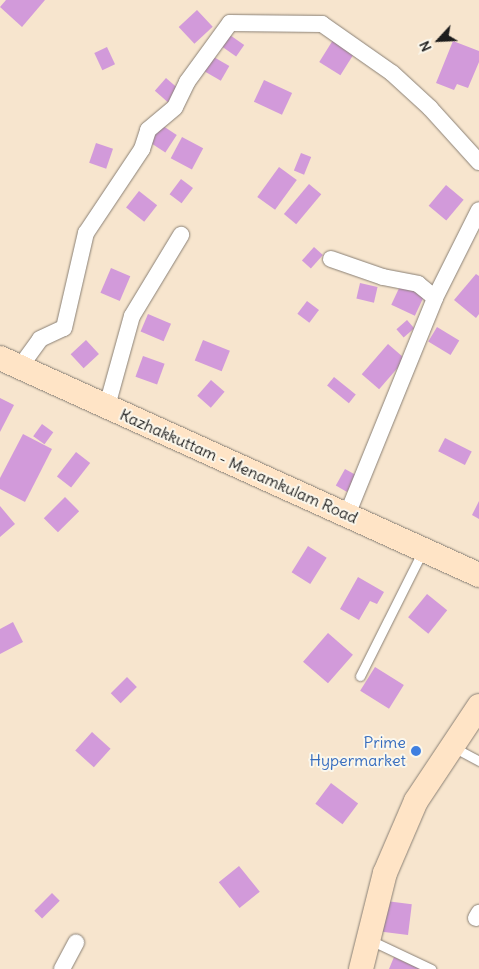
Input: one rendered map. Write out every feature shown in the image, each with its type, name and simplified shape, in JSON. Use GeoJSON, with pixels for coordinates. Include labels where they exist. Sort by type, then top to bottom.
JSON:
{"type":"FeatureCollection","features":[{"type":"Feature","properties":{"kind":"main road","name":"Kazhakkuttam - Menamkulam Road"},"geometry":{"type":"LineString","coordinates":[[10,362],[479,575]]}},
{"type":"Feature","properties":{"kind":"main road"},"geometry":{"type":"LineString","coordinates":[[361,969],[385,873],[416,801],[479,706]]}},
{"type":"Feature","properties":{"kind":"street"},"geometry":{"type":"LineString","coordinates":[[10,362],[40,339],[64,328],[86,233],[142,149],[148,130],[175,107],[187,82],[230,23],[322,24],[392,73],[430,108],[479,162]]}},
{"type":"Feature","properties":{"kind":"street"},"geometry":{"type":"LineString","coordinates":[[347,515],[435,298],[479,210]]}},
{"type":"Feature","properties":{"kind":"street"},"geometry":{"type":"LineString","coordinates":[[107,406],[132,316],[181,234]]}},
{"type":"Feature","properties":{"kind":"street"},"geometry":{"type":"LineString","coordinates":[[331,260],[383,277],[418,284],[435,298]]}},
{"type":"Feature","properties":{"kind":"street"},"geometry":{"type":"LineString","coordinates":[[62,969],[76,943]]}},
{"type":"Feature","properties":{"kind":"lane"},"geometry":{"type":"LineString","coordinates":[[360,676],[424,550]]}},
{"type":"Feature","properties":{"kind":"lane"},"geometry":{"type":"LineString","coordinates":[[451,746],[479,761]]}},
{"type":"Feature","properties":{"kind":"lane"},"geometry":{"type":"LineString","coordinates":[[367,939],[431,969]]}},
{"type":"Feature","properties":{"kind":"building"},"geometry":{"type":"Polygon","coordinates":[[[6,0],[45,0],[22,27],[0,7],[6,0]]]}},
{"type":"Feature","properties":{"kind":"building"},"geometry":{"type":"Polygon","coordinates":[[[197,10],[213,27],[194,44],[179,27],[197,10]]]}},
{"type":"Feature","properties":{"kind":"building"},"geometry":{"type":"Polygon","coordinates":[[[227,33],[244,45],[236,57],[219,44],[227,33]]]}},
{"type":"Feature","properties":{"kind":"building"},"geometry":{"type":"Polygon","coordinates":[[[333,40],[354,53],[340,75],[319,62],[333,40]]]}},
{"type":"Feature","properties":{"kind":"building"},"geometry":{"type":"Polygon","coordinates":[[[453,41],[479,51],[479,62],[468,88],[457,84],[454,90],[436,83],[453,41]]]}},
{"type":"Feature","properties":{"kind":"building"},"geometry":{"type":"Polygon","coordinates":[[[107,47],[115,64],[102,70],[94,53],[107,47]]]}},
{"type":"Feature","properties":{"kind":"building"},"geometry":{"type":"Polygon","coordinates":[[[212,56],[229,66],[221,81],[204,71],[212,56]]]}},
{"type":"Feature","properties":{"kind":"building"},"geometry":{"type":"Polygon","coordinates":[[[166,78],[180,90],[168,103],[155,91],[166,78]]]}},
{"type":"Feature","properties":{"kind":"building"},"geometry":{"type":"Polygon","coordinates":[[[264,80],[292,93],[282,115],[254,102],[264,80]]]}},
{"type":"Feature","properties":{"kind":"building"},"geometry":{"type":"Polygon","coordinates":[[[160,124],[177,135],[165,153],[149,142],[160,124]]]}},
{"type":"Feature","properties":{"kind":"building"},"geometry":{"type":"Polygon","coordinates":[[[182,137],[203,148],[192,169],[171,158],[182,137]]]}},
{"type":"Feature","properties":{"kind":"building"},"geometry":{"type":"Polygon","coordinates":[[[96,143],[113,149],[106,169],[89,163],[96,143]]]}},
{"type":"Feature","properties":{"kind":"building"},"geometry":{"type":"Polygon","coordinates":[[[301,153],[311,157],[304,175],[294,171],[301,153]]]}},
{"type":"Feature","properties":{"kind":"building"},"geometry":{"type":"Polygon","coordinates":[[[279,167],[297,180],[275,210],[257,197],[279,167]]]}},
{"type":"Feature","properties":{"kind":"building"},"geometry":{"type":"Polygon","coordinates":[[[181,179],[193,188],[182,203],[170,194],[181,179]]]}},
{"type":"Feature","properties":{"kind":"building"},"geometry":{"type":"Polygon","coordinates":[[[309,184],[321,194],[296,224],[284,214],[309,184]]]}},
{"type":"Feature","properties":{"kind":"building"},"geometry":{"type":"Polygon","coordinates":[[[446,185],[464,200],[446,220],[429,206],[446,185]]]}},
{"type":"Feature","properties":{"kind":"building"},"geometry":{"type":"Polygon","coordinates":[[[139,191],[157,205],[144,222],[126,208],[139,191]]]}},
{"type":"Feature","properties":{"kind":"building"},"geometry":{"type":"Polygon","coordinates":[[[314,247],[323,255],[311,268],[302,260],[314,247]]]}},
{"type":"Feature","properties":{"kind":"building"},"geometry":{"type":"Polygon","coordinates":[[[111,268],[130,276],[120,301],[100,293],[111,268]]]}},
{"type":"Feature","properties":{"kind":"building"},"geometry":{"type":"Polygon","coordinates":[[[476,274],[479,276],[479,314],[476,318],[454,300],[476,274]]]}},
{"type":"Feature","properties":{"kind":"building"},"geometry":{"type":"Polygon","coordinates":[[[360,283],[378,287],[374,303],[356,299],[360,283]]]}},
{"type":"Feature","properties":{"kind":"building"},"geometry":{"type":"Polygon","coordinates":[[[401,284],[425,295],[415,316],[391,305],[401,284]]]}},
{"type":"Feature","properties":{"kind":"building"},"geometry":{"type":"Polygon","coordinates":[[[307,301],[319,310],[309,323],[297,314],[307,301]]]}},
{"type":"Feature","properties":{"kind":"building"},"geometry":{"type":"Polygon","coordinates":[[[148,314],[171,324],[164,341],[141,331],[148,314]]]}},
{"type":"Feature","properties":{"kind":"building"},"geometry":{"type":"Polygon","coordinates":[[[407,320],[414,328],[404,337],[396,329],[407,320]]]}},
{"type":"Feature","properties":{"kind":"building"},"geometry":{"type":"Polygon","coordinates":[[[437,327],[459,340],[451,355],[428,342],[437,327]]]}},
{"type":"Feature","properties":{"kind":"building"},"geometry":{"type":"Polygon","coordinates":[[[86,340],[99,354],[84,368],[71,354],[86,340]]]}},
{"type":"Feature","properties":{"kind":"building"},"geometry":{"type":"Polygon","coordinates":[[[203,340],[230,351],[222,371],[195,360],[203,340]]]}},
{"type":"Feature","properties":{"kind":"building"},"geometry":{"type":"Polygon","coordinates":[[[388,344],[405,359],[379,389],[362,374],[388,344]]]}},
{"type":"Feature","properties":{"kind":"building"},"geometry":{"type":"Polygon","coordinates":[[[143,356],[165,364],[157,385],[135,377],[143,356]]]}},
{"type":"Feature","properties":{"kind":"building"},"geometry":{"type":"Polygon","coordinates":[[[334,377],[356,395],[349,403],[327,386],[334,377]]]}},
{"type":"Feature","properties":{"kind":"building"},"geometry":{"type":"Polygon","coordinates":[[[211,380],[225,392],[211,408],[197,396],[211,380]]]}},
{"type":"Feature","properties":{"kind":"building"},"geometry":{"type":"Polygon","coordinates":[[[0,398],[14,405],[0,432],[0,398]]]}},
{"type":"Feature","properties":{"kind":"building"},"geometry":{"type":"Polygon","coordinates":[[[42,424],[53,432],[45,444],[33,436],[42,424]]]}},
{"type":"Feature","properties":{"kind":"building"},"geometry":{"type":"Polygon","coordinates":[[[23,434],[52,449],[25,502],[0,489],[0,478],[23,434]]]}},
{"type":"Feature","properties":{"kind":"building"},"geometry":{"type":"Polygon","coordinates":[[[445,438],[472,452],[465,465],[438,451],[445,438]]]}},
{"type":"Feature","properties":{"kind":"building"},"geometry":{"type":"Polygon","coordinates":[[[76,452],[90,463],[71,488],[57,476],[76,452]]]}},
{"type":"Feature","properties":{"kind":"building"},"geometry":{"type":"Polygon","coordinates":[[[345,469],[356,475],[347,492],[336,486],[345,469]]]}},
{"type":"Feature","properties":{"kind":"building"},"geometry":{"type":"Polygon","coordinates":[[[65,497],[79,511],[58,532],[44,518],[65,497]]]}},
{"type":"Feature","properties":{"kind":"building"},"geometry":{"type":"Polygon","coordinates":[[[479,501],[479,519],[472,515],[479,501]]]}},
{"type":"Feature","properties":{"kind":"building"},"geometry":{"type":"Polygon","coordinates":[[[0,506],[15,524],[0,537],[0,506]]]}},
{"type":"Feature","properties":{"kind":"building"},"geometry":{"type":"Polygon","coordinates":[[[308,546],[327,558],[310,584],[292,572],[308,546]]]}},
{"type":"Feature","properties":{"kind":"building"},"geometry":{"type":"Polygon","coordinates":[[[358,577],[384,592],[377,604],[370,601],[359,620],[340,609],[358,577]]]}},
{"type":"Feature","properties":{"kind":"building"},"geometry":{"type":"Polygon","coordinates":[[[427,594],[447,610],[428,634],[408,617],[427,594]]]}},
{"type":"Feature","properties":{"kind":"building"},"geometry":{"type":"Polygon","coordinates":[[[13,622],[23,642],[0,654],[0,629],[13,622]]]}},
{"type":"Feature","properties":{"kind":"building"},"geometry":{"type":"Polygon","coordinates":[[[328,633],[353,655],[328,683],[303,662],[328,633]]]}},
{"type":"Feature","properties":{"kind":"building"},"geometry":{"type":"Polygon","coordinates":[[[375,667],[404,685],[389,709],[360,691],[375,667]]]}},
{"type":"Feature","properties":{"kind":"building"},"geometry":{"type":"Polygon","coordinates":[[[127,677],[137,687],[121,703],[111,693],[127,677]]]}},
{"type":"Feature","properties":{"kind":"building"},"geometry":{"type":"Polygon","coordinates":[[[92,732],[111,749],[94,767],[75,751],[92,732]]]}},
{"type":"Feature","properties":{"kind":"building"},"geometry":{"type":"Polygon","coordinates":[[[331,783],[358,803],[343,824],[315,804],[331,783]]]}},
{"type":"Feature","properties":{"kind":"building"},"geometry":{"type":"Polygon","coordinates":[[[239,866],[260,892],[240,908],[219,882],[239,866]]]}},
{"type":"Feature","properties":{"kind":"building"},"geometry":{"type":"Polygon","coordinates":[[[52,893],[60,901],[42,918],[34,911],[52,893]]]}},
{"type":"Feature","properties":{"kind":"building"},"geometry":{"type":"Polygon","coordinates":[[[386,901],[412,904],[408,935],[382,932],[386,901]]]}},
{"type":"Feature","properties":{"kind":"building"},"geometry":{"type":"Polygon","coordinates":[[[394,957],[420,969],[389,969],[394,957]]]}},
{"type":"Feature","properties":{"kind":"place","name":"Prime Hypermarket"},"geometry":{"type":"Point","coordinates":[416,751]}}]}
